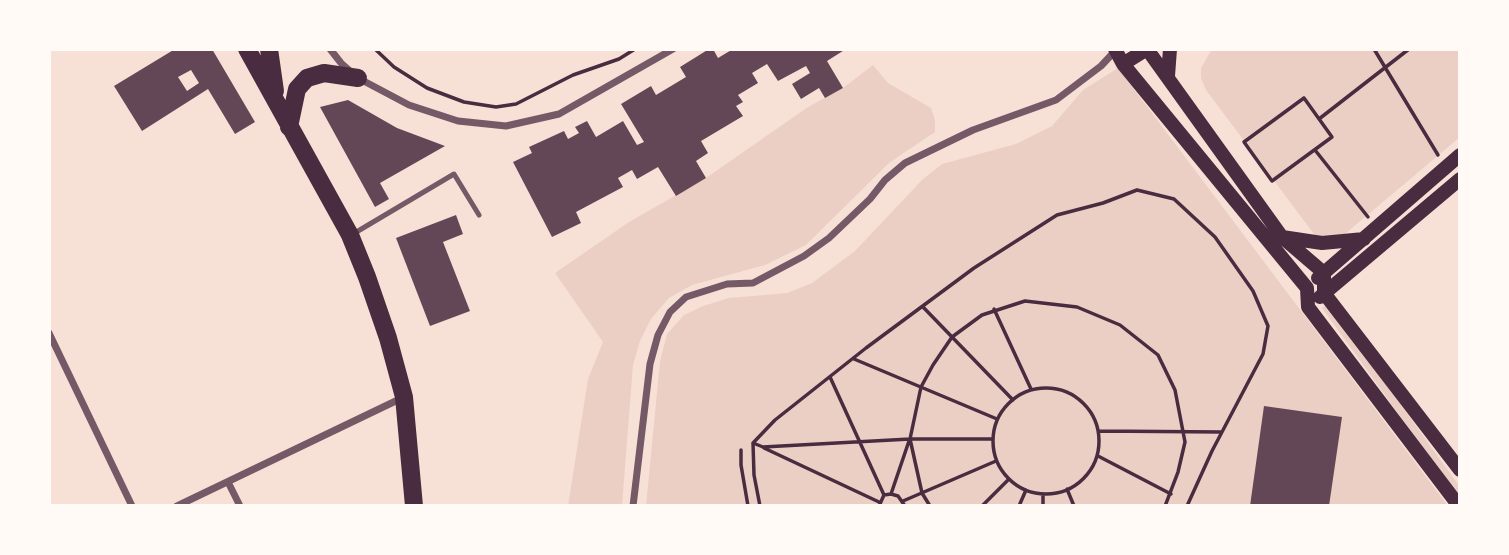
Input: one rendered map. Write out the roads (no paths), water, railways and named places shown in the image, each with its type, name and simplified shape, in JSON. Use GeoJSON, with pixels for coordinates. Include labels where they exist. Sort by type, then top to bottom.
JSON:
{"type":"FeatureCollection","features":[{"type":"Feature","properties":{"kind":"highway"},"geometry":{"type":"LineString","coordinates":[[247,49],[350,235],[388,338],[404,397],[414,506]]}},
{"type":"Feature","properties":{"kind":"highway"},"geometry":{"type":"LineString","coordinates":[[269,49],[274,89],[289,127]]}},
{"type":"Feature","properties":{"kind":"highway"},"geometry":{"type":"LineString","coordinates":[[289,127],[297,89],[307,78],[324,73],[358,78]]}},
{"type":"Feature","properties":{"kind":"main road"},"geometry":{"type":"LineString","coordinates":[[1116,49],[1123,64],[1307,288],[1308,307],[1459,506]]}},
{"type":"Feature","properties":{"kind":"main road"},"geometry":{"type":"LineString","coordinates":[[1123,64],[1147,49],[1282,237],[1324,273],[1324,293],[1460,470]]}},
{"type":"Feature","properties":{"kind":"main road"},"geometry":{"type":"LineString","coordinates":[[1168,76],[1170,49]]}},
{"type":"Feature","properties":{"kind":"main road"},"geometry":{"type":"LineString","coordinates":[[1307,288],[1457,157]]}},
{"type":"Feature","properties":{"kind":"main road"},"geometry":{"type":"LineString","coordinates":[[1308,307],[1459,182]]}},
{"type":"Feature","properties":{"kind":"main road"},"geometry":{"type":"LineString","coordinates":[[1282,237],[1312,243],[1364,239]]}},
{"type":"Feature","properties":{"kind":"street"},"geometry":{"type":"LineString","coordinates":[[330,49],[358,78],[409,105],[458,121],[506,125],[559,114],[673,49]]}},
{"type":"Feature","properties":{"kind":"street"},"geometry":{"type":"LineString","coordinates":[[633,506],[650,364],[658,335],[670,312],[686,297],[727,284],[752,283],[804,256],[829,238],[905,163],[973,130],[1056,100],[1101,66],[1116,49]]}},
{"type":"Feature","properties":{"kind":"street"},"geometry":{"type":"LineString","coordinates":[[1457,157],[1459,182]]}},
{"type":"Feature","properties":{"kind":"street"},"geometry":{"type":"LineString","coordinates":[[49,333],[132,506]]}},
{"type":"Feature","properties":{"kind":"street"},"geometry":{"type":"LineString","coordinates":[[177,506],[404,397]]}},
{"type":"Feature","properties":{"kind":"street"},"geometry":{"type":"LineString","coordinates":[[228,482],[240,506]]}},
{"type":"Feature","properties":{"kind":"lane"},"geometry":{"type":"LineString","coordinates":[[350,235],[454,174],[479,215]]}}]}
